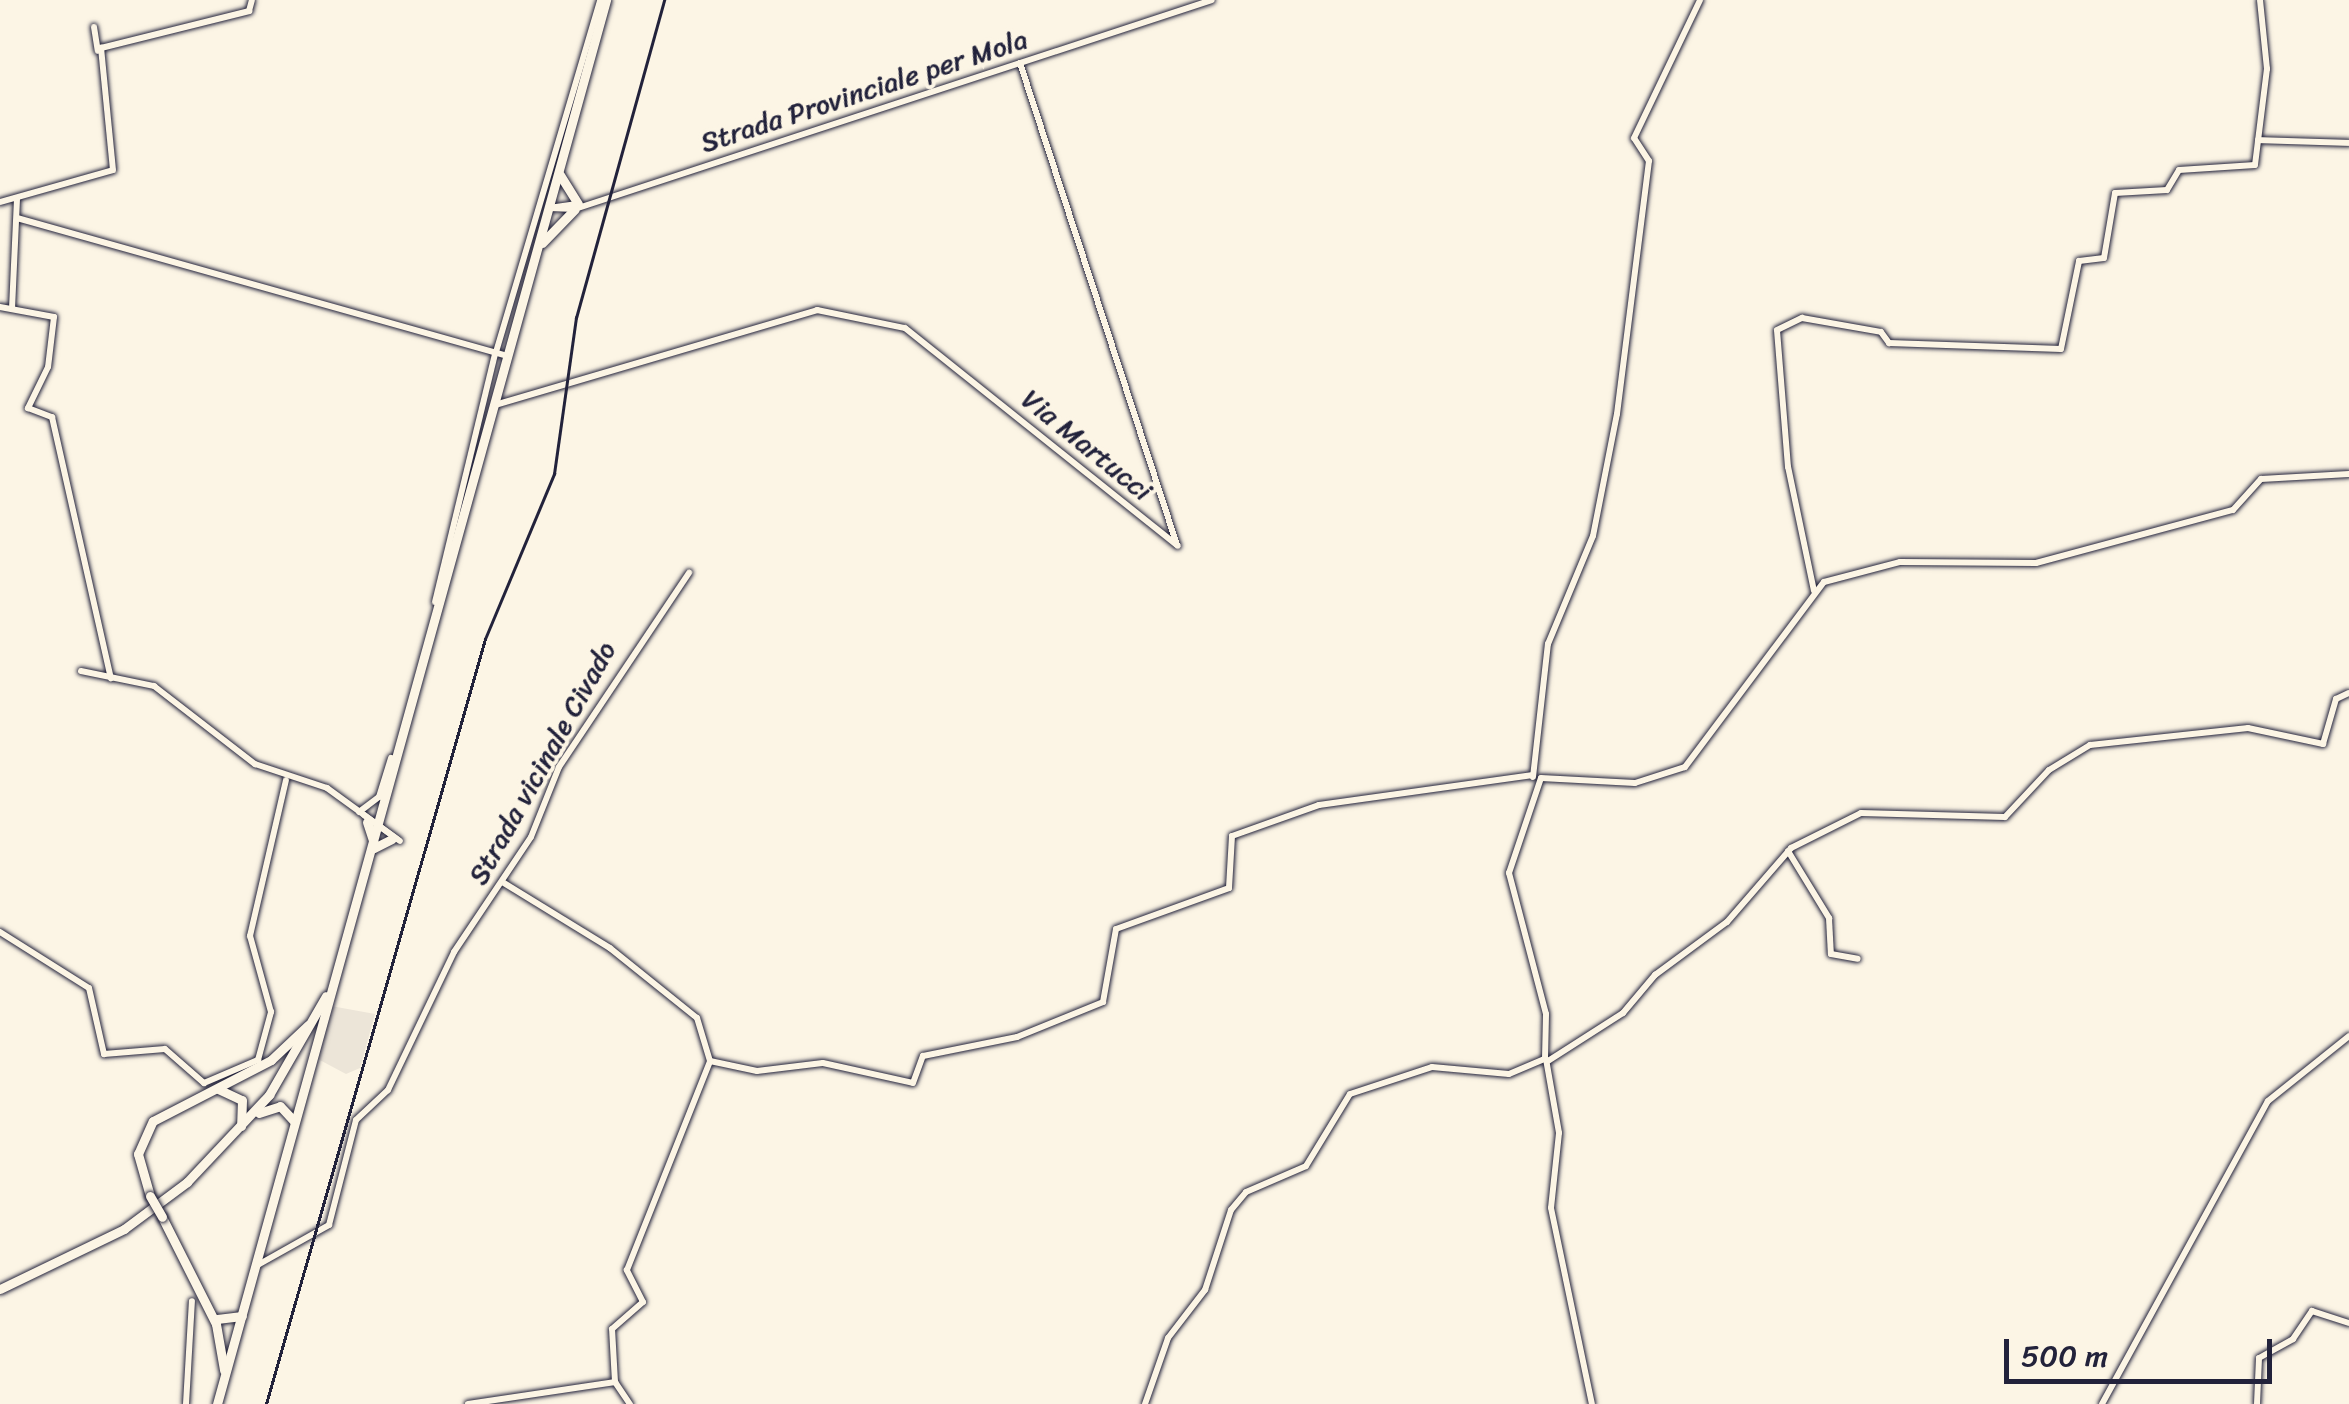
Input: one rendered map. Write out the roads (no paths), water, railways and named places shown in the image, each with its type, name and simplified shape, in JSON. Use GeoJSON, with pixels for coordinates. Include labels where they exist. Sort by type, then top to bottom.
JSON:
{"type":"FeatureCollection","features":[{"type":"Feature","properties":{"kind":"main road"},"geometry":{"type":"LineString","coordinates":[[373,847],[389,834],[385,805],[603,0]]}},
{"type":"Feature","properties":{"kind":"main road"},"geometry":{"type":"LineString","coordinates":[[534,259],[579,206],[561,189],[562,162]]}},
{"type":"Feature","properties":{"kind":"main road"},"geometry":{"type":"LineString","coordinates":[[217,1404],[373,847],[365,816],[385,805]]}},
{"type":"Feature","properties":{"kind":"main road"},"geometry":{"type":"LineString","coordinates":[[239,1132],[324,1002],[340,961]]}},
{"type":"Feature","properties":{"kind":"main road"},"geometry":{"type":"LineString","coordinates":[[224,1378],[220,1334],[150,1196],[138,1160],[144,1134],[205,1088],[280,1055],[324,1002]]}},
{"type":"Feature","properties":{"kind":"main road"},"geometry":{"type":"LineString","coordinates":[[205,1088],[228,1090],[242,1100],[239,1132]]}},
{"type":"Feature","properties":{"kind":"main road"},"geometry":{"type":"LineString","coordinates":[[0,1289],[124,1229],[272,1106],[287,1110],[294,1126]]}},
{"type":"Feature","properties":{"kind":"main road"},"geometry":{"type":"LineString","coordinates":[[204,1298],[233,1347]]}},
{"type":"Feature","properties":{"kind":"main road"},"geometry":{"type":"LineString","coordinates":[[217,1319],[242,1316]]}},
{"type":"Feature","properties":{"kind":"main road"},"geometry":{"type":"LineString","coordinates":[[220,1334],[233,1347]]}},
{"type":"Feature","properties":{"kind":"street"},"geometry":{"type":"LineString","coordinates":[[98,53],[249,10],[252,0]]}},
{"type":"Feature","properties":{"kind":"street"},"geometry":{"type":"LineString","coordinates":[[495,352],[507,339],[603,0]]}},
{"type":"Feature","properties":{"kind":"street","name":"Strada Provinciale per Mola"},"geometry":{"type":"LineString","coordinates":[[579,206],[1212,0]]}},
{"type":"Feature","properties":{"kind":"street"},"geometry":{"type":"LineString","coordinates":[[1592,1404],[1551,1208],[1560,1142],[1547,1060],[1546,1014],[1510,873],[1534,790],[1548,644],[1593,536],[1617,414],[1648,162],[1634,138],[1700,0]]}},
{"type":"Feature","properties":{"kind":"street"},"geometry":{"type":"LineString","coordinates":[[1534,790],[1547,776],[1635,783],[1685,767],[1785,643],[1814,591],[1788,468],[1777,330],[1807,319],[1881,332],[1889,343],[2061,348],[2079,261],[2104,258],[2115,193],[2166,190],[2179,170],[2250,168],[2258,140],[2267,69],[2260,0]]}},
{"type":"Feature","properties":{"kind":"street"},"geometry":{"type":"LineString","coordinates":[[0,202],[115,168],[94,27]]}},
{"type":"Feature","properties":{"kind":"street","name":"Via Martucci"},"geometry":{"type":"LineString","coordinates":[[495,404],[817,310],[904,328],[1178,546],[1020,63]]}},
{"type":"Feature","properties":{"kind":"street"},"geometry":{"type":"LineString","coordinates":[[2258,140],[2349,143]]}},
{"type":"Feature","properties":{"kind":"street"},"geometry":{"type":"LineString","coordinates":[[12,310],[17,198]]}},
{"type":"Feature","properties":{"kind":"street"},"geometry":{"type":"LineString","coordinates":[[549,208],[579,206]]}},
{"type":"Feature","properties":{"kind":"street"},"geometry":{"type":"LineString","coordinates":[[17,218],[508,356]]}},
{"type":"Feature","properties":{"kind":"street"},"geometry":{"type":"LineString","coordinates":[[0,306],[54,316],[48,367],[28,408],[52,416],[111,678]]}},
{"type":"Feature","properties":{"kind":"street"},"geometry":{"type":"LineString","coordinates":[[365,816],[382,790],[498,370],[495,352]]}},
{"type":"Feature","properties":{"kind":"street"},"geometry":{"type":"LineString","coordinates":[[1814,591],[1900,562],[2036,564],[2233,510],[2256,481],[2349,474]]}},
{"type":"Feature","properties":{"kind":"street","name":"Strada vicinale Civado"},"geometry":{"type":"LineString","coordinates":[[256,1266],[329,1225],[356,1120],[388,1090],[454,952],[504,884],[566,756],[688,573]]}},
{"type":"Feature","properties":{"kind":"street"},"geometry":{"type":"LineString","coordinates":[[81,671],[157,688],[286,780],[327,788],[389,834]]}},
{"type":"Feature","properties":{"kind":"street"},"geometry":{"type":"LineString","coordinates":[[1145,1404],[1168,1338],[1205,1290],[1231,1210],[1246,1192],[1306,1166],[1350,1094],[1432,1066],[1510,1074],[1547,1060],[1622,1013],[1727,922],[1788,851],[1868,811],[2005,818],[2049,770],[2090,745],[2248,728],[2324,744],[2336,699],[2349,694]]}},
{"type":"Feature","properties":{"kind":"street"},"geometry":{"type":"LineString","coordinates":[[710,1061],[753,1070],[824,1063],[913,1083],[923,1056],[1018,1038],[1103,1002],[1116,929],[1229,888],[1234,835],[1319,805],[1533,775]]}},
{"type":"Feature","properties":{"kind":"street"},"geometry":{"type":"LineString","coordinates":[[0,932],[88,988],[104,1054],[165,1049],[205,1088],[258,1060],[270,1037],[250,936],[286,780]]}},
{"type":"Feature","properties":{"kind":"street"},"geometry":{"type":"LineString","coordinates":[[1788,851],[1830,918],[1832,954],[1858,959]]}},
{"type":"Feature","properties":{"kind":"street"},"geometry":{"type":"LineString","coordinates":[[504,884],[610,948],[697,1018],[710,1061],[626,1270],[643,1302],[612,1329],[616,1380],[630,1404]]}},
{"type":"Feature","properties":{"kind":"street"},"geometry":{"type":"LineString","coordinates":[[2102,1404],[2268,1102],[2346,1039]]}},
{"type":"Feature","properties":{"kind":"street"},"geometry":{"type":"LineString","coordinates":[[186,1404],[192,1301]]}},
{"type":"Feature","properties":{"kind":"street"},"geometry":{"type":"LineString","coordinates":[[2257,1404],[2259,1358],[2294,1339],[2312,1311],[2349,1323]]}},
{"type":"Feature","properties":{"kind":"street"},"geometry":{"type":"LineString","coordinates":[[468,1404],[616,1380]]}},
{"type":"Feature","properties":{"kind":"railway"},"geometry":{"type":"LineString","coordinates":[[266,1404],[485,639],[554,474],[576,318],[664,0]]}}]}
